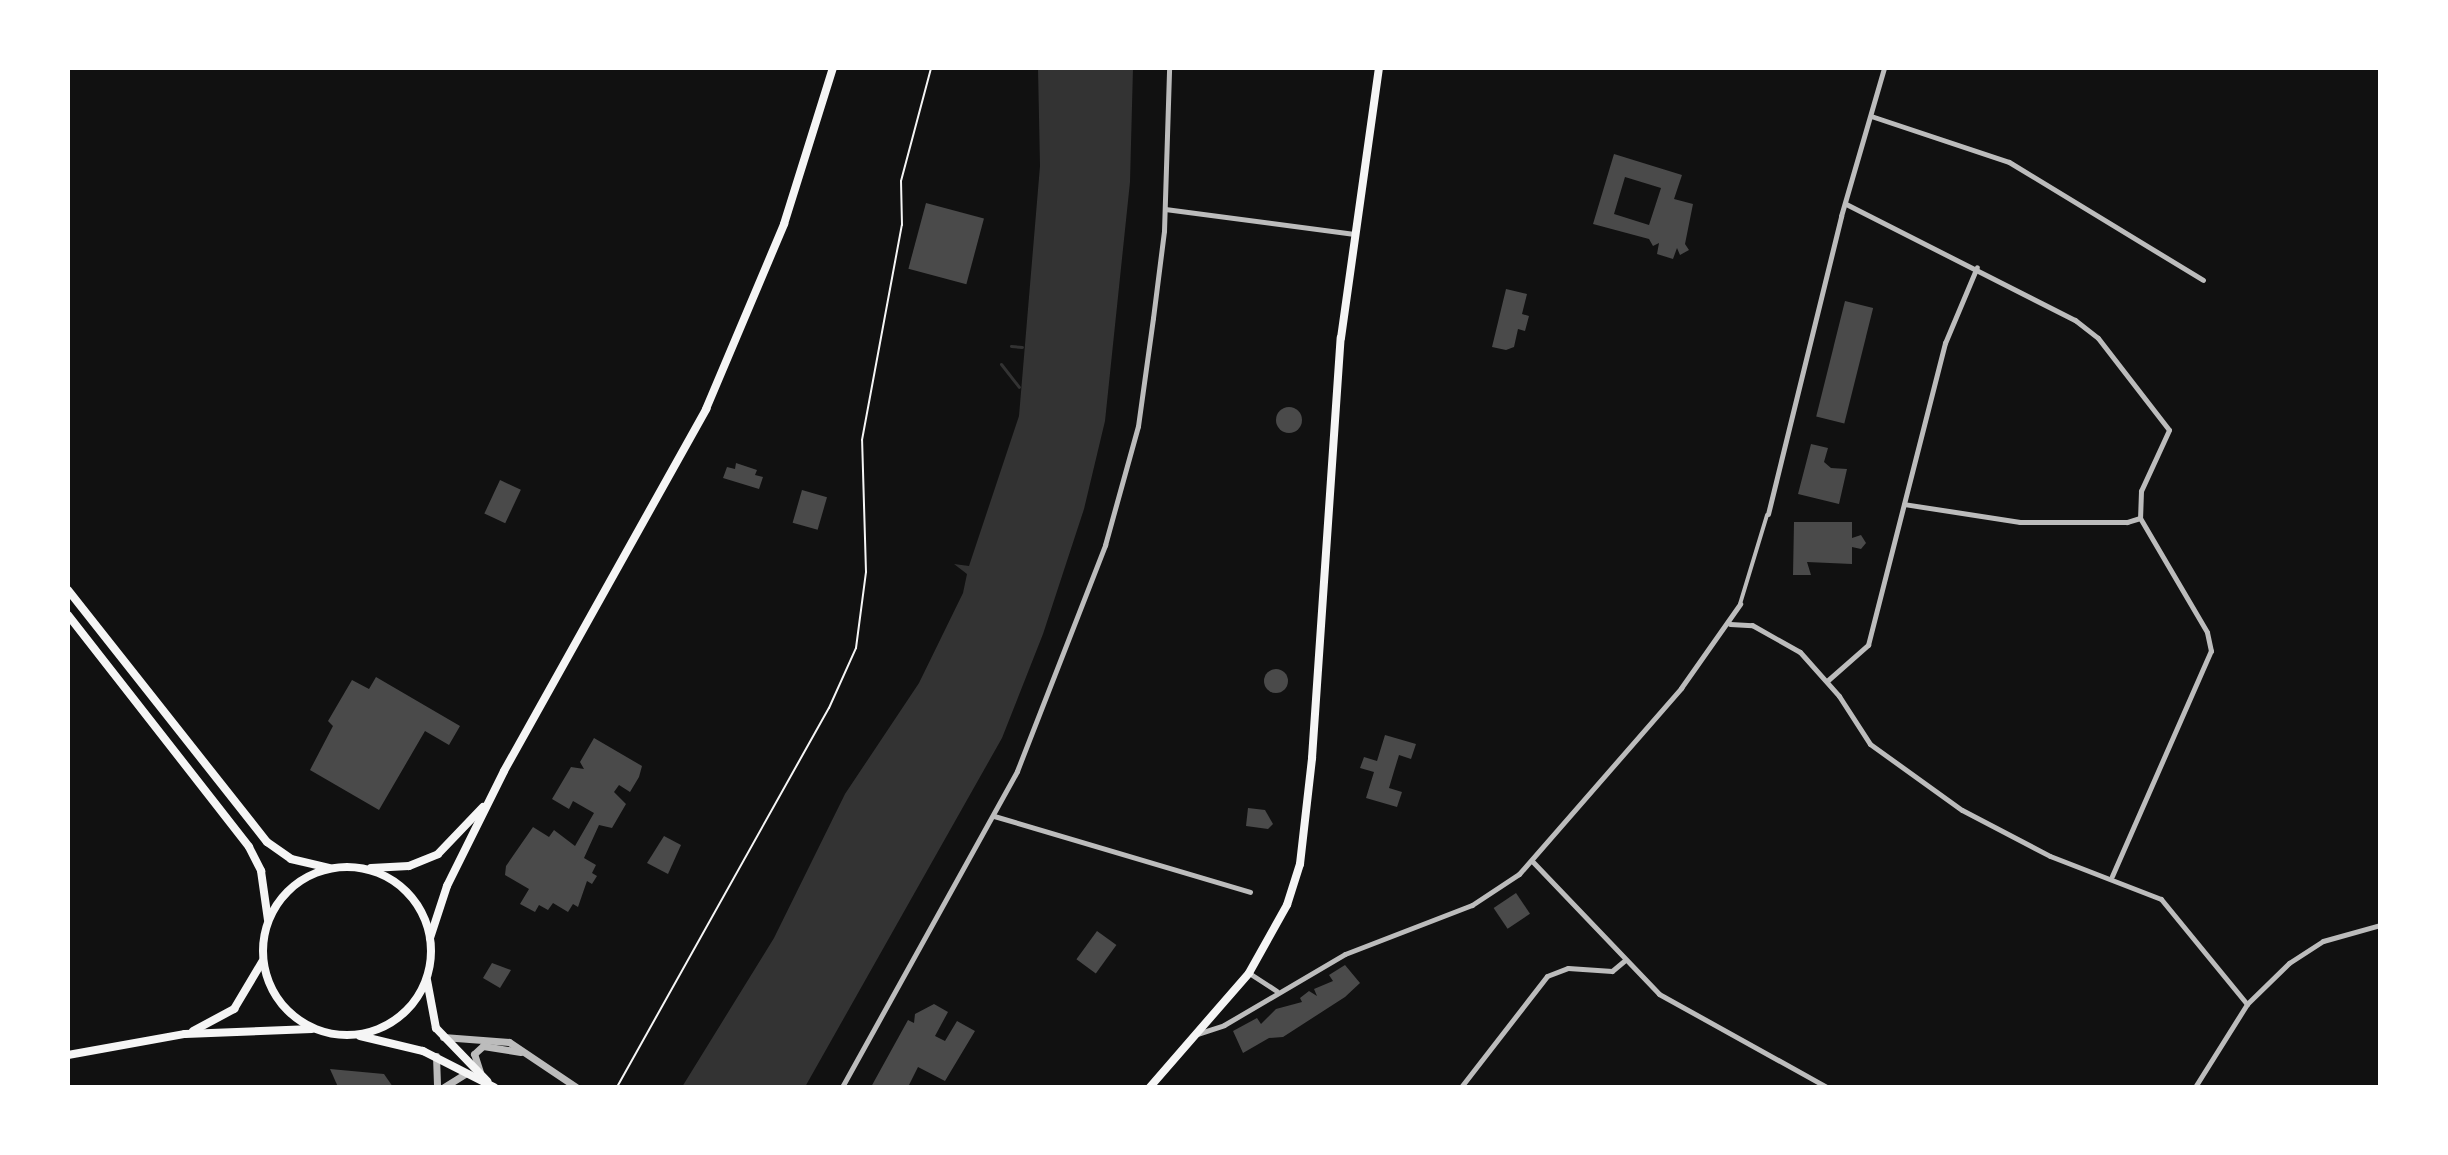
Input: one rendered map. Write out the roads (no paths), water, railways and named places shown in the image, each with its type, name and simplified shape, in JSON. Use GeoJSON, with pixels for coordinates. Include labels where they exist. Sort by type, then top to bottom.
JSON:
{"type":"FeatureCollection","features":[{"type":"Feature","properties":{"kind":"main road"},"geometry":{"type":"LineString","coordinates":[[492,1086],[441,1036],[431,1012],[427,979],[430,938],[447,886],[489,801],[706,409],[784,224],[833,68]]}},
{"type":"Feature","properties":{"kind":"main road"},"geometry":{"type":"LineString","coordinates":[[1150,1087],[1249,973],[1290,896],[1306,829],[1335,419],[1354,234],[1379,68]]}},
{"type":"Feature","properties":{"kind":"main road"},"geometry":{"type":"LineString","coordinates":[[68,590],[267,842],[291,859],[330,869],[421,863],[451,844],[489,801]]}},
{"type":"Feature","properties":{"kind":"main road"},"geometry":{"type":"LineString","coordinates":[[68,615],[249,847],[261,871],[268,921],[263,961],[234,1009],[185,1034]]}},
{"type":"Feature","properties":{"kind":"main road"},"geometry":{"type":"LineString","coordinates":[[358,868],[400,886],[420,909],[430,938]]}},
{"type":"Feature","properties":{"kind":"main road"},"geometry":{"type":"LineString","coordinates":[[268,921],[286,893],[330,869]]}},
{"type":"Feature","properties":{"kind":"main road"},"geometry":{"type":"LineString","coordinates":[[263,961],[279,1002],[313,1029]]}},
{"type":"Feature","properties":{"kind":"main road"},"geometry":{"type":"LineString","coordinates":[[356,1035],[400,1017],[427,979]]}},
{"type":"Feature","properties":{"kind":"main road"},"geometry":{"type":"LineString","coordinates":[[68,1055],[185,1034],[313,1029],[356,1035],[436,1056],[492,1086]]}},
{"type":"Feature","properties":{"kind":"street"},"geometry":{"type":"LineString","coordinates":[[842,1087],[994,816],[1081,614],[1120,498],[1138,426],[1165,209],[1169,68]]}},
{"type":"Feature","properties":{"kind":"street"},"geometry":{"type":"LineString","coordinates":[[1196,1034],[1224,1025],[1277,991],[1351,951],[1472,905],[1533,862],[1730,625],[1740,604],[1768,514],[1846,204],[1884,68]]}},
{"type":"Feature","properties":{"kind":"street"},"geometry":{"type":"LineString","coordinates":[[1871,116],[2009,162],[2203,280]]}},
{"type":"Feature","properties":{"kind":"street"},"geometry":{"type":"LineString","coordinates":[[1846,204],[1977,267],[2086,327],[2169,430],[2141,491],[2140,518],[2207,632],[2211,651],[2112,876]]}},
{"type":"Feature","properties":{"kind":"street"},"geometry":{"type":"LineString","coordinates":[[1165,209],[1354,234]]}},
{"type":"Feature","properties":{"kind":"street"},"geometry":{"type":"LineString","coordinates":[[1827,681],[1868,645],[1945,343],[1977,267]]}},
{"type":"Feature","properties":{"kind":"street"},"geometry":{"type":"LineString","coordinates":[[1904,504],[2031,523],[2140,518]]}},
{"type":"Feature","properties":{"kind":"street"},"geometry":{"type":"LineString","coordinates":[[1730,625],[1746,623],[1800,652],[1827,681],[1863,737],[1915,779],[2021,842],[2112,876],[2170,906],[2247,1004]]}},
{"type":"Feature","properties":{"kind":"street"},"geometry":{"type":"LineString","coordinates":[[994,816],[1250,892]]}},
{"type":"Feature","properties":{"kind":"street"},"geometry":{"type":"LineString","coordinates":[[1533,862],[1624,961],[1683,1011],[1827,1087]]}},
{"type":"Feature","properties":{"kind":"street"},"geometry":{"type":"LineString","coordinates":[[2195,1087],[2247,1004],[2311,947],[2380,925]]}},
{"type":"Feature","properties":{"kind":"street"},"geometry":{"type":"LineString","coordinates":[[1461,1087],[1547,976],[1568,968],[1612,971],[1624,961]]}},
{"type":"Feature","properties":{"kind":"street"},"geometry":{"type":"LineString","coordinates":[[1249,973],[1277,991]]}},
{"type":"Feature","properties":{"kind":"street"},"geometry":{"type":"LineString","coordinates":[[441,1036],[500,1039],[576,1087]]}},
{"type":"Feature","properties":{"kind":"street"},"geometry":{"type":"LineString","coordinates":[[480,1072],[474,1057],[483,1046],[525,1054]]}},
{"type":"Feature","properties":{"kind":"street"},"geometry":{"type":"LineString","coordinates":[[436,1056],[437,1087]]}},
{"type":"Feature","properties":{"kind":"street"},"geometry":{"type":"LineString","coordinates":[[444,1087],[466,1073]]}},
{"type":"Feature","properties":{"kind":"waterway"},"geometry":{"type":"LineString","coordinates":[[1011,346],[1022,347]]}},
{"type":"Feature","properties":{"kind":"waterway"},"geometry":{"type":"LineString","coordinates":[[1001,364],[1019,387]]}}]}
